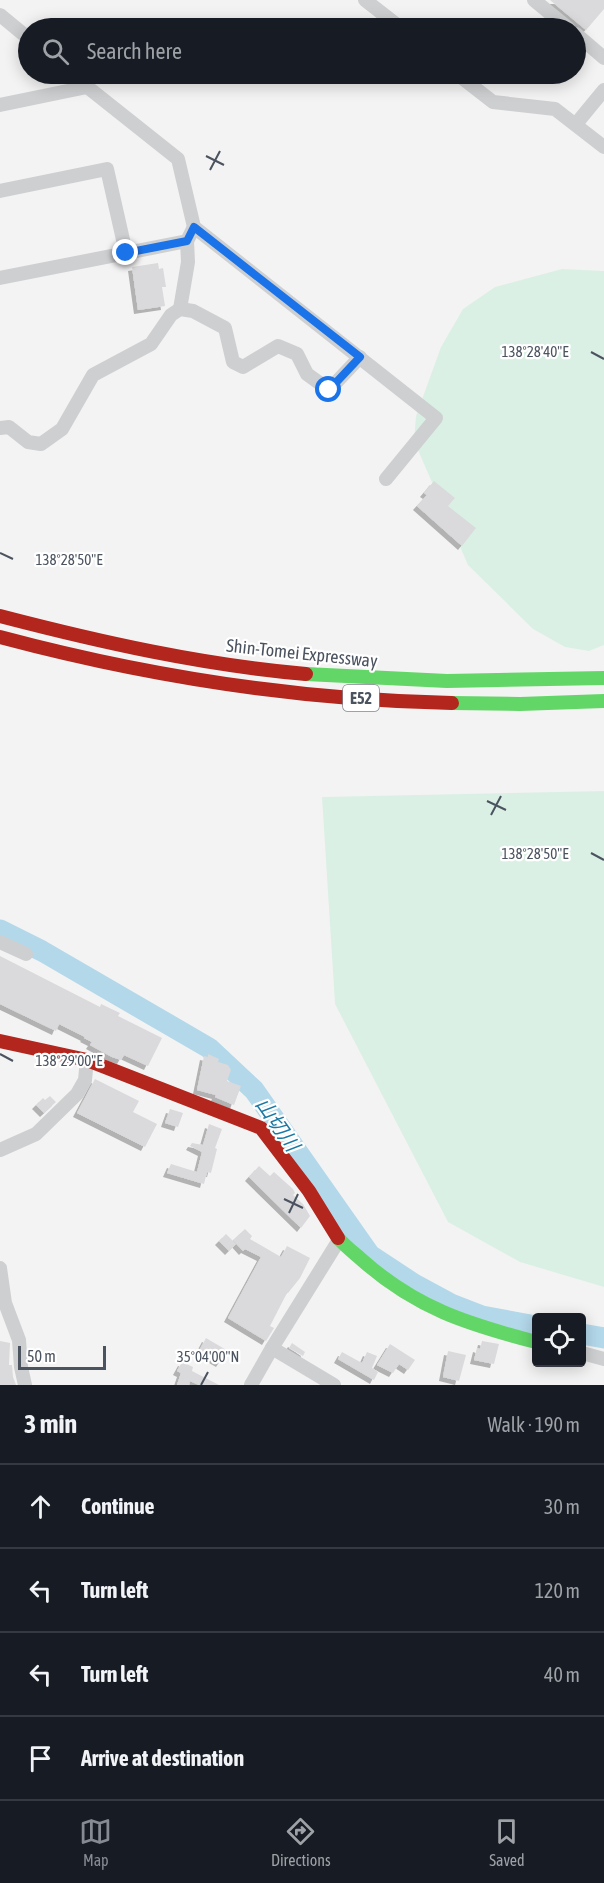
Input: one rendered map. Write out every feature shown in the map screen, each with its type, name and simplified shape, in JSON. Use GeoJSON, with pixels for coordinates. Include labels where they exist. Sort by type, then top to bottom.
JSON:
{"type":"FeatureCollection","features":[{"type":"Feature","properties":{"kind":"main road","name":"Shin-Tomei Expressway"},"geometry":{"type":"LineString","coordinates":[[0,616],[126,646],[284,672],[393,680],[517,681],[604,678]]}},
{"type":"Feature","properties":{"kind":"main road","name":"Shin-Tomei Expressway"},"geometry":{"type":"LineString","coordinates":[[0,637],[120,665],[202,680],[337,697],[453,703],[604,701]]}},
{"type":"Feature","properties":{"kind":"main road"},"geometry":{"type":"LineString","coordinates":[[517,681],[604,673]]}},
{"type":"Feature","properties":{"kind":"main road"},"geometry":{"type":"LineString","coordinates":[[558,702],[604,715]]}},
{"type":"Feature","properties":{"kind":"main road"},"geometry":{"type":"LineString","coordinates":[[0,1041],[87,1060],[261,1128],[309,1191],[339,1240],[374,1271],[403,1293],[446,1314],[480,1327],[532,1341]]}},
{"type":"Feature","properties":{"kind":"street"},"geometry":{"type":"LineString","coordinates":[[365,0],[388,18]]}},
{"type":"Feature","properties":{"kind":"street"},"geometry":{"type":"LineString","coordinates":[[534,0],[556,18]]}},
{"type":"Feature","properties":{"kind":"street"},"geometry":{"type":"LineString","coordinates":[[0,15],[18,30]]}},
{"type":"Feature","properties":{"kind":"street"},"geometry":{"type":"LineString","coordinates":[[586,43],[604,58]]}},
{"type":"Feature","properties":{"kind":"street"},"geometry":{"type":"LineString","coordinates":[[84,84],[178,159],[194,227],[436,418],[386,479]]}},
{"type":"Feature","properties":{"kind":"street"},"geometry":{"type":"LineString","coordinates":[[470,84],[493,102],[555,109],[576,123],[604,147]]}},
{"type":"Feature","properties":{"kind":"street"},"geometry":{"type":"LineString","coordinates":[[0,105],[87,87]]}},
{"type":"Feature","properties":{"kind":"street"},"geometry":{"type":"LineString","coordinates":[[576,123],[604,90]]}},
{"type":"Feature","properties":{"kind":"street"},"geometry":{"type":"LineString","coordinates":[[0,190],[107,169],[126,253]]}},
{"type":"Feature","properties":{"kind":"street"},"geometry":{"type":"LineString","coordinates":[[180,309],[188,262],[187,241],[194,227]]}},
{"type":"Feature","properties":{"kind":"street"},"geometry":{"type":"LineString","coordinates":[[0,278],[187,241]]}},
{"type":"Feature","properties":{"kind":"street"},"geometry":{"type":"LineString","coordinates":[[0,428],[9,427],[28,442],[40,444],[62,429],[93,375],[151,344],[171,315],[180,309],[193,311],[225,328],[233,362],[243,367],[278,346],[297,354],[307,374],[329,390],[360,357]]}},
{"type":"Feature","properties":{"kind":"street"},"geometry":{"type":"LineString","coordinates":[[0,942],[26,954]]}},
{"type":"Feature","properties":{"kind":"street"},"geometry":{"type":"LineString","coordinates":[[0,1150],[36,1134],[76,1095],[85,1080],[87,1060]]}},
{"type":"Feature","properties":{"kind":"street"},"geometry":{"type":"LineString","coordinates":[[251,1385],[339,1240]]}},
{"type":"Feature","properties":{"kind":"street"},"geometry":{"type":"LineString","coordinates":[[0,1268],[5,1303],[19,1340],[25,1385]]}},
{"type":"Feature","properties":{"kind":"street"},"geometry":{"type":"LineString","coordinates":[[272,1348],[334,1385]]}},
{"type":"Feature","properties":{"kind":"street"},"geometry":{"type":"LineString","coordinates":[[586,1354],[604,1359]]}},
{"type":"Feature","properties":{"kind":"green space"},"geometry":{"type":"Polygon","coordinates":[[[562,269],[604,271],[604,645],[589,651],[565,647],[533,629],[468,565],[414,441],[416,416],[441,347],[463,309],[495,287],[562,269]]]}},
{"type":"Feature","properties":{"kind":"green space"},"geometry":{"type":"Polygon","coordinates":[[[604,791],[604,1287],[520,1262],[448,1222],[335,1004],[322,797],[604,791]]]}},
{"type":"Feature","properties":{"kind":"building"},"geometry":{"type":"Polygon","coordinates":[[[550,0],[604,0],[604,9],[586,30],[586,18],[572,18],[550,0]]]}},
{"type":"Feature","properties":{"kind":"building"},"geometry":{"type":"Polygon","coordinates":[[[158,263],[159,269],[163,268],[166,287],[162,287],[165,306],[138,310],[132,267],[158,263]]]}},
{"type":"Feature","properties":{"kind":"building"},"geometry":{"type":"Polygon","coordinates":[[[434,481],[455,498],[448,506],[476,528],[462,546],[417,506],[427,495],[424,493],[434,481]]]}},
{"type":"Feature","properties":{"kind":"building"},"geometry":{"type":"Polygon","coordinates":[[[0,956],[100,1007],[101,1004],[120,1013],[118,1016],[162,1038],[148,1066],[124,1055],[121,1060],[112,1057],[90,1045],[92,1042],[85,1037],[59,1024],[56,1031],[0,1004],[0,956]]]}},
{"type":"Feature","properties":{"kind":"building"},"geometry":{"type":"Polygon","coordinates":[[[208,1054],[219,1059],[218,1062],[228,1065],[231,1070],[227,1081],[241,1086],[234,1105],[215,1097],[216,1095],[197,1090],[204,1056],[208,1057],[208,1054]]]}},
{"type":"Feature","properties":{"kind":"building"},"geometry":{"type":"Polygon","coordinates":[[[95,1079],[139,1101],[133,1112],[157,1124],[145,1147],[77,1113],[95,1079]]]}},
{"type":"Feature","properties":{"kind":"building"},"geometry":{"type":"Polygon","coordinates":[[[50,1096],[56,1102],[44,1113],[36,1105],[43,1098],[45,1100],[50,1096]]]}},
{"type":"Feature","properties":{"kind":"building"},"geometry":{"type":"Polygon","coordinates":[[[170,1109],[183,1113],[178,1127],[165,1123],[170,1109]]]}},
{"type":"Feature","properties":{"kind":"building"},"geometry":{"type":"Polygon","coordinates":[[[209,1124],[222,1129],[215,1148],[217,1149],[211,1173],[207,1172],[204,1184],[167,1173],[171,1164],[197,1172],[202,1152],[190,1146],[192,1143],[203,1145],[209,1124]]]}},
{"type":"Feature","properties":{"kind":"building"},"geometry":{"type":"Polygon","coordinates":[[[259,1166],[270,1176],[274,1172],[293,1189],[295,1193],[293,1195],[303,1204],[310,1216],[301,1228],[249,1177],[259,1166]]]}},
{"type":"Feature","properties":{"kind":"building"},"geometry":{"type":"Polygon","coordinates":[[[245,1229],[252,1236],[250,1239],[281,1257],[287,1246],[310,1258],[300,1278],[287,1293],[270,1326],[274,1328],[266,1341],[228,1318],[261,1257],[245,1249],[243,1251],[233,1240],[245,1229]]]}},
{"type":"Feature","properties":{"kind":"building"},"geometry":{"type":"Polygon","coordinates":[[[226,1234],[236,1244],[229,1251],[219,1241],[226,1234]]]}},
{"type":"Feature","properties":{"kind":"building"},"geometry":{"type":"Polygon","coordinates":[[[206,1338],[228,1351],[220,1363],[199,1351],[206,1338]]]}},
{"type":"Feature","properties":{"kind":"building"},"geometry":{"type":"Polygon","coordinates":[[[0,1341],[10,1343],[9,1365],[12,1365],[16,1385],[0,1385],[0,1341]]]}},
{"type":"Feature","properties":{"kind":"building"},"geometry":{"type":"Polygon","coordinates":[[[482,1341],[499,1344],[494,1364],[474,1360],[477,1348],[480,1349],[482,1341]]]}},
{"type":"Feature","properties":{"kind":"building"},"geometry":{"type":"Polygon","coordinates":[[[292,1343],[305,1352],[303,1356],[289,1348],[292,1343]]]}},
{"type":"Feature","properties":{"kind":"building"},"geometry":{"type":"Polygon","coordinates":[[[390,1344],[415,1360],[408,1370],[399,1364],[393,1373],[377,1365],[390,1344]]]}},
{"type":"Feature","properties":{"kind":"building"},"geometry":{"type":"Polygon","coordinates":[[[448,1351],[466,1355],[459,1381],[443,1377],[448,1351]]]}},
{"type":"Feature","properties":{"kind":"building"},"geometry":{"type":"Polygon","coordinates":[[[342,1352],[362,1363],[367,1352],[377,1356],[372,1368],[378,1372],[374,1380],[338,1359],[342,1352]]]}},
{"type":"Feature","properties":{"kind":"building"},"geometry":{"type":"Polygon","coordinates":[[[182,1362],[193,1367],[192,1371],[219,1385],[199,1385],[190,1381],[189,1385],[177,1385],[181,1373],[177,1371],[182,1362]]]}},
{"type":"Feature","properties":{"kind":"waterway","name":"山切川"},"geometry":{"type":"LineString","coordinates":[[0,930],[42,951],[209,1048],[254,1090],[370,1255],[414,1284],[451,1304],[482,1316],[532,1325]]}},
{"type":"Feature","properties":{"kind":"waterway","name":"山切川"},"geometry":{"type":"LineString","coordinates":[[586,1335],[604,1338]]}},
{"type":"Feature","properties":{"kind":"traffic: fast"},"geometry":{"type":"LineString","coordinates":[[306,674],[447,681],[604,678]]}},
{"type":"Feature","properties":{"kind":"traffic: fast"},"geometry":{"type":"LineString","coordinates":[[452,703],[520,704],[604,701]]}},
{"type":"Feature","properties":{"kind":"traffic: fast"},"geometry":{"type":"LineString","coordinates":[[338,1238],[382,1277],[402,1291],[465,1321],[532,1341]]}},
{"type":"Feature","properties":{"kind":"traffic: jam"},"geometry":{"type":"LineString","coordinates":[[0,616],[75,635],[190,659],[306,674]]}},
{"type":"Feature","properties":{"kind":"traffic: jam"},"geometry":{"type":"LineString","coordinates":[[0,637],[111,663],[224,684],[338,697],[452,703]]}},
{"type":"Feature","properties":{"kind":"traffic: jam"},"geometry":{"type":"LineString","coordinates":[[0,1041],[87,1060],[261,1128],[309,1191],[338,1238]]}},
{"type":"Feature","properties":{"kind":"route"},"geometry":{"type":"LineString","coordinates":[[126,253],[187,241],[194,227],[360,357],[329,390]]}}]}
